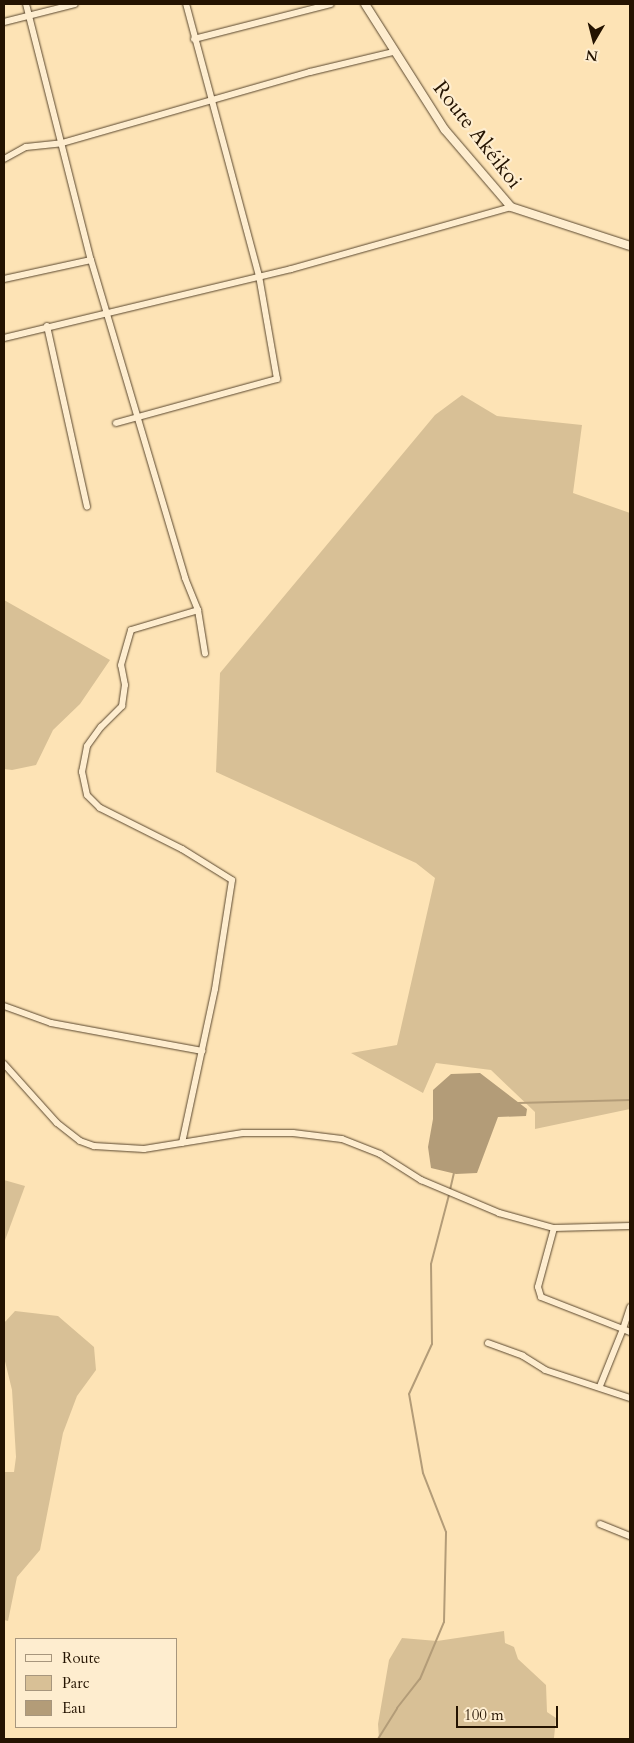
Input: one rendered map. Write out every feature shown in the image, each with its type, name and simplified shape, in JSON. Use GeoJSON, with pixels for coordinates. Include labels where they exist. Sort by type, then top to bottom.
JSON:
{"type":"FeatureCollection","features":[{"type":"Feature","properties":{"kind":"street"},"geometry":{"type":"LineString","coordinates":[[26,4],[91,260],[198,610],[205,653]]}},
{"type":"Feature","properties":{"kind":"street"},"geometry":{"type":"LineString","coordinates":[[4,22],[75,4]]}},
{"type":"Feature","properties":{"kind":"street"},"geometry":{"type":"LineString","coordinates":[[116,423],[277,379],[258,276],[186,4]]}},
{"type":"Feature","properties":{"kind":"street"},"geometry":{"type":"LineString","coordinates":[[194,39],[332,4]]}},
{"type":"Feature","properties":{"kind":"street","name":"Route Akéikoi"},"geometry":{"type":"LineString","coordinates":[[365,4],[393,52],[445,130],[511,207],[630,246]]}},
{"type":"Feature","properties":{"kind":"street"},"geometry":{"type":"LineString","coordinates":[[4,159],[26,147],[62,143],[210,100],[393,52]]}},
{"type":"Feature","properties":{"kind":"street"},"geometry":{"type":"LineString","coordinates":[[4,338],[258,276],[511,207]]}},
{"type":"Feature","properties":{"kind":"street"},"geometry":{"type":"LineString","coordinates":[[4,279],[91,260]]}},
{"type":"Feature","properties":{"kind":"street"},"geometry":{"type":"LineString","coordinates":[[47,326],[87,507]]}},
{"type":"Feature","properties":{"kind":"street"},"geometry":{"type":"LineString","coordinates":[[182,1143],[220,960],[230,877],[100,808],[87,795],[82,772],[88,746],[101,726],[122,706],[125,685],[121,665],[131,630],[198,610]]}},
{"type":"Feature","properties":{"kind":"street"},"geometry":{"type":"LineString","coordinates":[[4,1006],[52,1023],[202,1051]]}},
{"type":"Feature","properties":{"kind":"street"},"geometry":{"type":"LineString","coordinates":[[4,1064],[57,1122],[80,1141],[118,1150],[182,1143],[243,1133],[293,1133],[342,1139],[380,1154],[421,1180],[490,1209],[554,1228],[630,1226]]}},
{"type":"Feature","properties":{"kind":"street"},"geometry":{"type":"LineString","coordinates":[[554,1228],[538,1293],[630,1332]]}},
{"type":"Feature","properties":{"kind":"street"},"geometry":{"type":"LineString","coordinates":[[600,1386],[630,1307]]}},
{"type":"Feature","properties":{"kind":"street"},"geometry":{"type":"LineString","coordinates":[[488,1342],[524,1356],[545,1370],[600,1386],[630,1398]]}},
{"type":"Feature","properties":{"kind":"street"},"geometry":{"type":"LineString","coordinates":[[600,1524],[630,1536]]}},
{"type":"Feature","properties":{"kind":"green space"},"geometry":{"type":"Polygon","coordinates":[[[462,395],[497,416],[582,425],[573,493],[630,513],[630,1109],[535,1129],[535,1112],[491,1070],[436,1063],[423,1093],[351,1053],[397,1045],[435,878],[416,863],[216,772],[220,673],[435,415],[462,395]]]}},
{"type":"Feature","properties":{"kind":"green space"},"geometry":{"type":"Polygon","coordinates":[[[4,600],[110,660],[80,704],[53,730],[36,765],[12,770],[4,769],[4,600]]]}},
{"type":"Feature","properties":{"kind":"green space"},"geometry":{"type":"Polygon","coordinates":[[[4,1180],[25,1186],[4,1243],[4,1180]]]}},
{"type":"Feature","properties":{"kind":"green space"},"geometry":{"type":"Polygon","coordinates":[[[15,1311],[58,1316],[94,1347],[96,1370],[77,1396],[63,1433],[40,1550],[17,1577],[8,1621],[4,1620],[4,1472],[14,1472],[16,1457],[12,1390],[4,1357],[4,1323],[15,1311]]]}},
{"type":"Feature","properties":{"kind":"green space"},"geometry":{"type":"Polygon","coordinates":[[[504,1631],[505,1643],[514,1647],[518,1659],[546,1685],[547,1712],[556,1718],[554,1738],[379,1739],[378,1724],[389,1660],[402,1638],[437,1641],[504,1631]]]}},
{"type":"Feature","properties":{"kind":"water"},"geometry":{"type":"Polygon","coordinates":[[[480,1073],[527,1109],[526,1116],[498,1117],[477,1173],[456,1174],[431,1168],[428,1147],[433,1119],[433,1090],[451,1074],[480,1073]]]}},
{"type":"Feature","properties":{"kind":"waterway"},"geometry":{"type":"LineString","coordinates":[[518,1103],[630,1100]]}},
{"type":"Feature","properties":{"kind":"waterway"},"geometry":{"type":"LineString","coordinates":[[450,1190],[454,1173]]}},
{"type":"Feature","properties":{"kind":"waterway"},"geometry":{"type":"LineString","coordinates":[[378,1739],[397,1708],[420,1679],[444,1622],[446,1532],[423,1473],[409,1394],[432,1344],[431,1264],[449,1195]]}}]}
